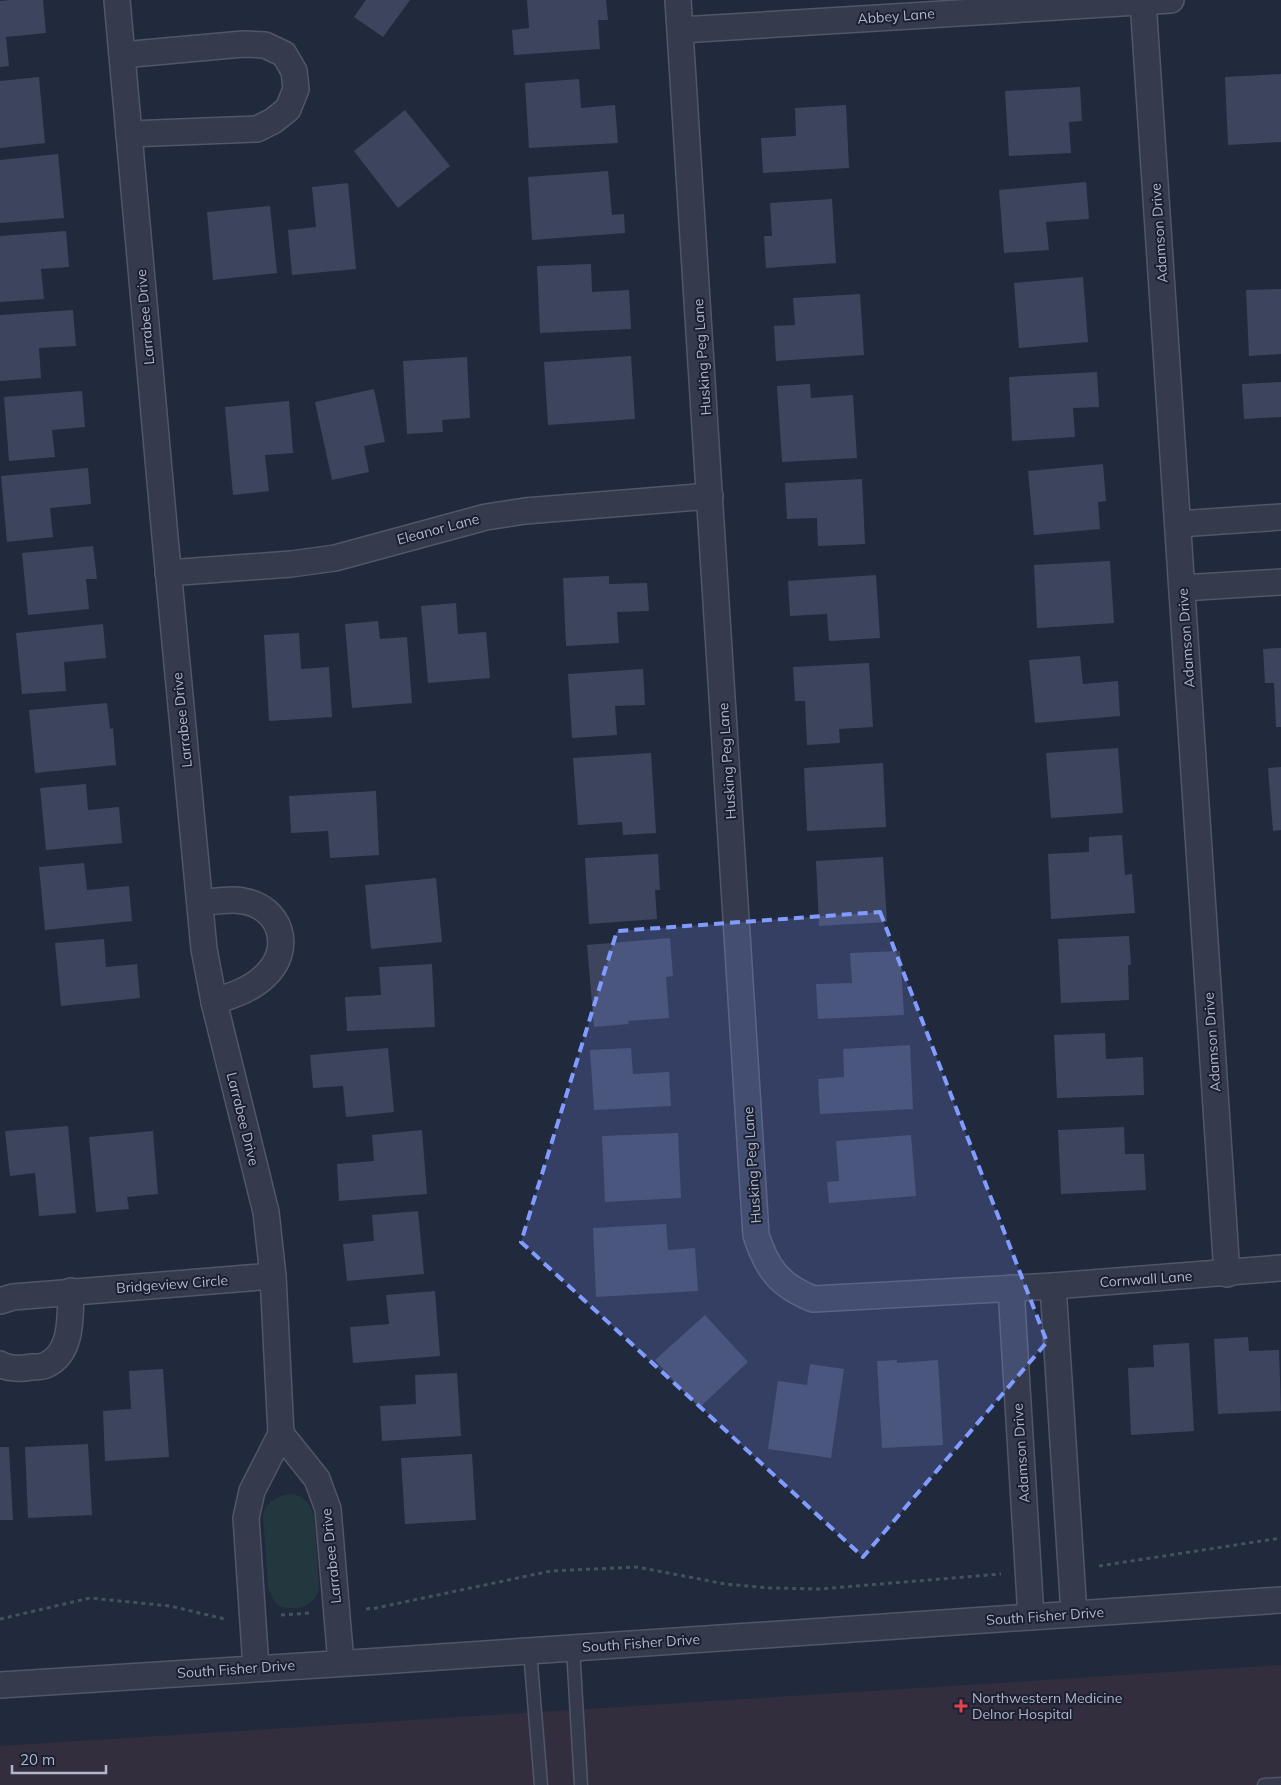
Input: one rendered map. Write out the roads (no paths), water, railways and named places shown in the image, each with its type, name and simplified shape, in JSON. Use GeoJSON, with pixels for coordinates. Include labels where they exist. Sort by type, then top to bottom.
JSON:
{"type":"FeatureCollection","features":[{"type":"Feature","properties":{"kind":"street","name":"Larrabee Drive"},"geometry":{"type":"LineString","coordinates":[[117,0],[168,573],[204,949],[214,1002],[266,1212],[273,1276],[281,1434],[252,1492],[246,1518],[256,1668]]}},
{"type":"Feature","properties":{"kind":"street","name":"Husking Peg Lane"},"geometry":{"type":"LineString","coordinates":[[678,0],[756,1235],[763,1255],[771,1269],[784,1284],[798,1293],[813,1299],[1011,1288]]}},
{"type":"Feature","properties":{"kind":"street","name":"Abbey Lane"},"geometry":{"type":"LineString","coordinates":[[680,30],[1171,0]]}},
{"type":"Feature","properties":{"kind":"street","name":"Adamson Drive"},"geometry":{"type":"LineString","coordinates":[[1143,1],[1227,1274]]}},
{"type":"Feature","properties":{"kind":"street"},"geometry":{"type":"LineString","coordinates":[[122,55],[243,44],[265,45],[284,54],[294,71],[296,89],[288,109],[273,121],[257,128],[129,134]]}},
{"type":"Feature","properties":{"kind":"street","name":"Eleanor Lane"},"geometry":{"type":"LineString","coordinates":[[168,573],[291,564],[335,558],[486,517],[515,512],[710,496]]}},
{"type":"Feature","properties":{"kind":"street"},"geometry":{"type":"LineString","coordinates":[[1178,524],[1281,517]]}},
{"type":"Feature","properties":{"kind":"street"},"geometry":{"type":"LineString","coordinates":[[1182,588],[1281,582]]}},
{"type":"Feature","properties":{"kind":"street"},"geometry":{"type":"LineString","coordinates":[[200,903],[241,900],[260,906],[274,917],[282,937],[279,954],[266,975],[246,990],[214,1002]]}},
{"type":"Feature","properties":{"kind":"street","name":"Cornwall Lane"},"geometry":{"type":"LineString","coordinates":[[1011,1288],[1227,1274],[1281,1268]]}},
{"type":"Feature","properties":{"kind":"street","name":"Bridgeview Circle"},"geometry":{"type":"LineString","coordinates":[[0,1301],[13,1296],[273,1276]]}},
{"type":"Feature","properties":{"kind":"street"},"geometry":{"type":"LineString","coordinates":[[1053,1286],[1074,1614]]}},
{"type":"Feature","properties":{"kind":"street","name":"Adamson Drive"},"geometry":{"type":"LineString","coordinates":[[1011,1288],[1031,1617]]}},
{"type":"Feature","properties":{"kind":"street"},"geometry":{"type":"LineString","coordinates":[[0,1364],[4,1367],[26,1368],[46,1365],[62,1352],[69,1332],[71,1291]]}},
{"type":"Feature","properties":{"kind":"street","name":"Larrabee Drive"},"geometry":{"type":"LineString","coordinates":[[281,1434],[317,1479],[328,1509],[341,1663]]}},
{"type":"Feature","properties":{"kind":"street","name":"South Fisher Drive"},"geometry":{"type":"LineString","coordinates":[[0,1685],[1281,1600]]}},
{"type":"Feature","properties":{"kind":"lane"},"geometry":{"type":"LineString","coordinates":[[572,1648],[581,1785]]}},
{"type":"Feature","properties":{"kind":"lane"},"geometry":{"type":"LineString","coordinates":[[530,1651],[541,1785]]}},
{"type":"Feature","properties":{"kind":"lane"},"geometry":{"type":"LineString","coordinates":[[1264,1785],[1281,1784]]}},
{"type":"Feature","properties":{"kind":"place","name":"Northwestern Medicine Delnor Hospital"},"geometry":{"type":"Point","coordinates":[961,1706]}}]}
